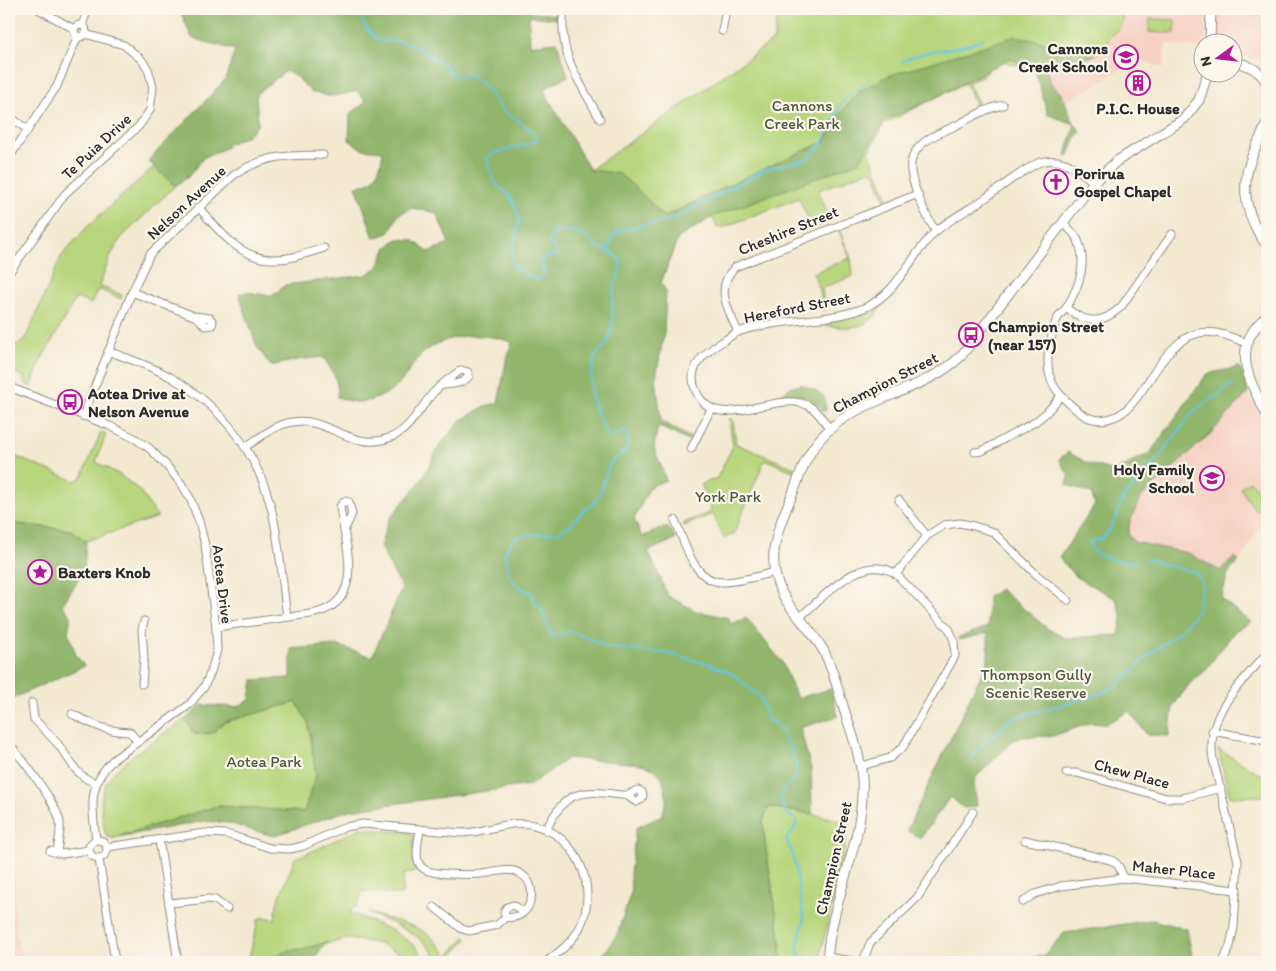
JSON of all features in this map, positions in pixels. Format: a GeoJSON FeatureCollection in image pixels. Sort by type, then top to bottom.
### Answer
{"type":"FeatureCollection","features":[{"type":"Feature","properties":{"kind":"main road"},"geometry":{"type":"LineString","coordinates":[[1210,32],[1211,9]]}},
{"type":"Feature","properties":{"kind":"main road"},"geometry":{"type":"LineString","coordinates":[[1244,65],[1266,78]]}},
{"type":"Feature","properties":{"kind":"main road","name":"Champion Street"},"geometry":{"type":"LineString","coordinates":[[827,960],[831,933],[861,808],[861,766],[827,659],[811,630],[784,598],[775,572],[774,548],[780,524],[807,458],[829,428],[850,414],[926,381],[953,364],[972,344],[1094,182],[1117,161],[1184,119],[1199,100],[1205,82]]}},
{"type":"Feature","properties":{"kind":"main road"},"geometry":{"type":"LineString","coordinates":[[1266,127],[1249,165],[1246,190],[1249,213],[1255,228],[1267,246]]}},
{"type":"Feature","properties":{"kind":"main road"},"geometry":{"type":"LineString","coordinates":[[1267,316],[1255,328],[1246,343],[1248,374],[1267,415]]}},
{"type":"Feature","properties":{"kind":"street","name":"Te Puia Drive"},"geometry":{"type":"LineString","coordinates":[[9,273],[65,194],[139,126],[150,110],[153,87],[148,69],[142,59],[124,45],[79,33],[38,9]]}},
{"type":"Feature","properties":{"kind":"street"},"geometry":{"type":"LineString","coordinates":[[9,158],[57,86],[79,33],[78,25],[82,26],[88,9]]}},
{"type":"Feature","properties":{"kind":"street"},"geometry":{"type":"LineString","coordinates":[[564,9],[563,37],[567,57],[574,74],[600,119]]}},
{"type":"Feature","properties":{"kind":"street"},"geometry":{"type":"LineString","coordinates":[[722,31],[726,9]]}},
{"type":"Feature","properties":{"kind":"street"},"geometry":{"type":"LineString","coordinates":[[936,231],[927,216],[912,176],[911,163],[919,146],[926,140],[981,112],[1003,104]]}},
{"type":"Feature","properties":{"kind":"street"},"geometry":{"type":"LineString","coordinates":[[9,116],[28,130]]}},
{"type":"Feature","properties":{"kind":"street","name":"Nelson Avenue"},"geometry":{"type":"LineString","coordinates":[[83,416],[132,292],[150,254],[234,175],[259,161],[291,155],[322,155]]}},
{"type":"Feature","properties":{"kind":"street","name":"Hereford Street"},"geometry":{"type":"LineString","coordinates":[[711,409],[704,404],[697,394],[693,378],[694,368],[704,353],[738,332],[846,313],[865,307],[889,291],[936,231],[1040,162],[1056,160],[1063,162],[1094,182]]}},
{"type":"Feature","properties":{"kind":"street","name":"Cheshire Street"},"geometry":{"type":"LineString","coordinates":[[738,332],[726,305],[724,292],[725,281],[735,267],[918,194]]}},
{"type":"Feature","properties":{"kind":"street"},"geometry":{"type":"LineString","coordinates":[[198,208],[232,243],[250,255],[271,260],[324,248]]}},
{"type":"Feature","properties":{"kind":"street"},"geometry":{"type":"LineString","coordinates":[[1063,223],[1079,242],[1082,274],[1066,308],[1057,318],[1046,363],[1050,379],[1061,396],[1081,414],[1092,419],[1106,420],[1118,416],[1128,409],[1164,359],[1187,338],[1210,332],[1246,343]]}},
{"type":"Feature","properties":{"kind":"street"},"geometry":{"type":"LineString","coordinates":[[1066,308],[1078,318],[1088,321],[1112,316],[1172,234]]}},
{"type":"Feature","properties":{"kind":"street"},"geometry":{"type":"LineString","coordinates":[[132,292],[194,316]]}},
{"type":"Feature","properties":{"kind":"street"},"geometry":{"type":"LineString","coordinates":[[108,351],[155,369],[186,386],[219,414],[245,447],[262,478],[271,507],[286,617]]}},
{"type":"Feature","properties":{"kind":"street"},"geometry":{"type":"LineString","coordinates":[[245,447],[282,424],[299,421],[318,424],[364,441],[373,442],[391,438],[404,429],[440,386]]}},
{"type":"Feature","properties":{"kind":"street","name":"Aotea Drive"},"geometry":{"type":"LineString","coordinates":[[9,387],[124,432],[149,448],[166,464],[185,490],[195,509],[202,533],[216,627],[217,650],[214,663],[204,687],[189,706],[109,763],[96,783],[92,802],[96,840]]}},
{"type":"Feature","properties":{"kind":"street"},"geometry":{"type":"LineString","coordinates":[[975,452],[982,451],[1035,422],[1061,396]]}},
{"type":"Feature","properties":{"kind":"street"},"geometry":{"type":"LineString","coordinates":[[691,449],[711,409],[730,412],[782,402],[798,402],[810,406],[820,415],[829,428]]}},
{"type":"Feature","properties":{"kind":"street"},"geometry":{"type":"LineString","coordinates":[[898,500],[926,536]]}},
{"type":"Feature","properties":{"kind":"street"},"geometry":{"type":"LineString","coordinates":[[675,520],[693,562],[700,573],[710,579],[725,582],[775,572]]}},
{"type":"Feature","properties":{"kind":"street"},"geometry":{"type":"LineString","coordinates":[[896,574],[926,536],[944,525],[960,524],[974,526],[993,532],[1038,576],[1068,600]]}},
{"type":"Feature","properties":{"kind":"street"},"geometry":{"type":"LineString","coordinates":[[216,627],[325,610],[336,603],[347,586],[349,576],[344,531]]}},
{"type":"Feature","properties":{"kind":"street"},"geometry":{"type":"LineString","coordinates":[[800,617],[846,578],[867,568],[878,567],[896,574],[950,629],[954,640],[955,656],[903,748],[890,758],[861,766]]}},
{"type":"Feature","properties":{"kind":"street"},"geometry":{"type":"LineString","coordinates":[[142,684],[144,658],[142,630],[144,621]]}},
{"type":"Feature","properties":{"kind":"street"},"geometry":{"type":"LineString","coordinates":[[1223,962],[1232,939],[1239,868],[1212,753],[1212,731],[1222,708],[1267,653]]}},
{"type":"Feature","properties":{"kind":"street"},"geometry":{"type":"LineString","coordinates":[[32,703],[34,719],[58,744],[76,770],[85,778],[96,783]]}},
{"type":"Feature","properties":{"kind":"street"},"geometry":{"type":"LineString","coordinates":[[72,714],[98,727],[111,731],[130,732],[138,742]]}},
{"type":"Feature","properties":{"kind":"street"},"geometry":{"type":"LineString","coordinates":[[1212,731],[1267,741]]}},
{"type":"Feature","properties":{"kind":"street"},"geometry":{"type":"LineString","coordinates":[[9,744],[30,769],[58,816],[60,830],[54,852],[69,854],[89,850]]}},
{"type":"Feature","properties":{"kind":"street","name":"Chew Place"},"geometry":{"type":"LineString","coordinates":[[1066,773],[1077,773],[1166,798],[1182,798],[1220,788]]}},
{"type":"Feature","properties":{"kind":"street"},"geometry":{"type":"LineString","coordinates":[[546,830],[557,808],[574,795],[589,792],[626,795]]}},
{"type":"Feature","properties":{"kind":"street"},"geometry":{"type":"LineString","coordinates":[[863,962],[870,943],[917,898],[973,812]]}},
{"type":"Feature","properties":{"kind":"street"},"geometry":{"type":"LineString","coordinates":[[107,847],[196,834],[217,834],[236,837],[270,848],[283,849],[303,846],[334,831],[355,825],[371,824],[468,833],[500,825],[517,823],[534,825],[562,839],[575,854],[585,877],[588,894],[584,917],[577,932],[568,944],[546,962]]}},
{"type":"Feature","properties":{"kind":"street"},"geometry":{"type":"LineString","coordinates":[[420,829],[417,860],[421,867],[432,872],[467,874],[507,870],[517,872],[526,878],[532,889],[531,903],[524,912],[514,917],[506,917],[497,925],[469,931],[462,929],[434,907]]}},
{"type":"Feature","properties":{"kind":"street"},"geometry":{"type":"LineString","coordinates":[[96,840],[104,842],[107,847],[106,855],[99,858],[92,856],[89,850],[91,843],[96,840]]}},
{"type":"Feature","properties":{"kind":"street"},"geometry":{"type":"LineString","coordinates":[[159,840],[178,962]]}},
{"type":"Feature","properties":{"kind":"street"},"geometry":{"type":"LineString","coordinates":[[1025,840],[1111,860],[1119,866],[1123,878]]}},
{"type":"Feature","properties":{"kind":"street"},"geometry":{"type":"LineString","coordinates":[[99,858],[116,962]]}},
{"type":"Feature","properties":{"kind":"street","name":"Maher Place"},"geometry":{"type":"LineString","coordinates":[[1023,902],[1035,894],[1061,886],[1123,878],[1237,890]]}},
{"type":"Feature","properties":{"kind":"street"},"geometry":{"type":"LineString","coordinates":[[169,903],[209,899],[215,900],[227,909]]}},
{"type":"Feature","properties":{"kind":"street"},"geometry":{"type":"LineString","coordinates":[[506,917],[505,909],[510,906],[516,906],[524,912]]}},
{"type":"Feature","properties":{"kind":"street"},"geometry":{"type":"LineString","coordinates":[[827,960],[858,962]]}},
{"type":"Feature","properties":{"kind":"shaded area","name":"Cannons Creek School"},"geometry":{"type":"Polygon","coordinates":[[[1123,9],[1206,9],[1206,32],[1194,32],[1194,47],[1177,46],[1166,42],[1164,68],[1138,59],[1065,103],[1062,95],[1050,82],[1045,65],[1094,55],[1121,26],[1123,9]]]}},
{"type":"Feature","properties":{"kind":"shaded area"},"geometry":{"type":"Polygon","coordinates":[[[1215,9],[1267,9],[1267,64],[1244,55],[1244,32],[1214,32],[1215,9]]]}},
{"type":"Feature","properties":{"kind":"shaded area","name":"Holy Family School"},"geometry":{"type":"Polygon","coordinates":[[[1248,393],[1267,430],[1267,472],[1257,485],[1263,488],[1267,494],[1267,527],[1259,528],[1241,560],[1239,561],[1235,557],[1220,571],[1188,553],[1134,542],[1128,535],[1130,521],[1142,497],[1209,435],[1248,393]]]}},
{"type":"Feature","properties":{"kind":"shaded area"},"geometry":{"type":"Polygon","coordinates":[[[9,847],[13,852],[15,929],[23,962],[9,962],[9,847]]]}},
{"type":"Feature","properties":{"kind":"green space"},"geometry":{"type":"Polygon","coordinates":[[[179,9],[530,9],[530,12],[557,15],[557,19],[529,16],[530,45],[557,42],[568,76],[543,89],[590,170],[618,173],[637,189],[664,217],[754,173],[826,141],[836,118],[860,91],[888,76],[1016,36],[1094,55],[1045,65],[1050,82],[1062,95],[1073,121],[1081,132],[1077,135],[1068,157],[1066,155],[1075,124],[1048,115],[1035,70],[1044,65],[1018,62],[1010,58],[927,102],[885,120],[859,162],[712,217],[678,238],[661,283],[666,291],[664,333],[656,377],[661,421],[691,438],[688,441],[658,426],[654,448],[666,480],[650,487],[634,519],[642,537],[666,526],[676,539],[648,551],[668,596],[696,611],[729,618],[730,624],[746,618],[782,662],[797,698],[831,689],[838,716],[800,728],[811,769],[812,814],[768,807],[763,822],[782,962],[598,962],[617,935],[631,892],[630,874],[636,828],[662,816],[667,799],[662,777],[654,769],[641,764],[568,758],[530,785],[349,810],[273,836],[228,823],[205,821],[113,838],[218,806],[304,812],[316,774],[308,722],[296,702],[225,722],[212,733],[194,734],[186,719],[202,705],[237,707],[250,700],[253,680],[291,678],[291,649],[336,645],[372,657],[402,588],[380,547],[388,521],[422,479],[440,445],[461,420],[485,406],[498,403],[512,342],[488,337],[465,336],[442,342],[431,347],[421,355],[406,376],[391,391],[380,397],[361,402],[337,397],[336,381],[323,357],[271,366],[257,347],[239,294],[247,292],[272,296],[285,285],[366,275],[378,267],[387,247],[397,239],[413,240],[428,252],[449,243],[436,213],[412,208],[398,215],[389,233],[374,238],[356,186],[367,184],[371,181],[377,173],[383,151],[362,149],[349,140],[350,114],[366,102],[357,91],[329,96],[312,93],[298,78],[286,71],[256,94],[258,125],[248,135],[203,158],[188,177],[175,186],[148,161],[225,80],[235,50],[192,38],[179,9]]]}},
{"type":"Feature","properties":{"kind":"green space","name":"Cannons Creek Park"},"geometry":{"type":"Polygon","coordinates":[[[778,9],[1123,9],[1121,26],[1095,55],[1081,60],[1050,64],[1035,70],[990,58],[987,73],[968,83],[980,106],[977,108],[965,83],[884,124],[869,152],[888,199],[885,200],[874,172],[870,170],[819,190],[830,221],[812,229],[799,198],[719,229],[712,217],[678,238],[664,217],[637,189],[590,170],[774,40],[778,9]]]}},
{"type":"Feature","properties":{"kind":"green space"},"geometry":{"type":"Polygon","coordinates":[[[1150,19],[1175,20],[1175,33],[1149,32],[1150,19]]]}},
{"type":"Feature","properties":{"kind":"green space"},"geometry":{"type":"Polygon","coordinates":[[[154,167],[175,186],[121,238],[111,255],[99,286],[122,295],[121,299],[98,289],[91,304],[76,298],[40,362],[31,387],[27,385],[22,380],[25,377],[9,370],[9,348],[25,340],[61,257],[90,224],[154,167]]]}},
{"type":"Feature","properties":{"kind":"green space"},"geometry":{"type":"Polygon","coordinates":[[[839,231],[851,259],[853,276],[822,288],[825,310],[823,311],[820,290],[813,273],[850,258],[839,231]]]}},
{"type":"Feature","properties":{"kind":"green space"},"geometry":{"type":"Polygon","coordinates":[[[882,303],[874,317],[861,325],[838,327],[816,324],[853,317],[882,303]]]}},
{"type":"Feature","properties":{"kind":"green space","name":"Thompson Gully Scenic Reserve"},"geometry":{"type":"Polygon","coordinates":[[[1239,367],[1246,382],[1248,393],[1209,435],[1142,496],[1130,521],[1128,535],[1134,542],[1188,553],[1220,571],[1235,557],[1239,561],[1228,573],[1221,599],[1251,622],[1235,631],[1204,672],[1192,681],[1173,706],[1169,736],[1147,735],[1129,711],[1106,724],[1090,723],[1053,736],[1021,737],[1014,740],[976,777],[974,783],[977,806],[964,808],[950,797],[920,839],[907,830],[988,660],[988,633],[959,640],[959,637],[988,627],[988,597],[1000,589],[1048,629],[1065,638],[1119,635],[1122,618],[1116,599],[1076,577],[1059,558],[1095,505],[1091,493],[1067,485],[1069,476],[1059,459],[1068,452],[1089,464],[1115,471],[1150,453],[1207,374],[1239,367]]]}},
{"type":"Feature","properties":{"kind":"green space"},"geometry":{"type":"Polygon","coordinates":[[[800,384],[815,390],[824,397],[826,410],[824,412],[810,399],[804,397],[779,397],[792,386],[800,386],[800,384]]]}},
{"type":"Feature","properties":{"kind":"green space","name":"York Park"},"geometry":{"type":"Polygon","coordinates":[[[729,419],[733,419],[736,444],[795,468],[793,471],[766,460],[764,461],[734,534],[724,538],[713,514],[684,526],[684,523],[710,512],[711,508],[701,484],[717,478],[733,446],[729,419]]]}},
{"type":"Feature","properties":{"kind":"green space"},"geometry":{"type":"Polygon","coordinates":[[[101,432],[106,434],[96,462],[120,475],[139,490],[158,517],[86,541],[71,530],[9,523],[9,458],[12,455],[75,481],[82,477],[101,432]]]}},
{"type":"Feature","properties":{"kind":"green space"},"geometry":{"type":"Polygon","coordinates":[[[1250,481],[1267,503],[1256,511],[1240,488],[1250,481]]]}},
{"type":"Feature","properties":{"kind":"green space"},"geometry":{"type":"Polygon","coordinates":[[[9,523],[71,530],[86,541],[84,571],[62,605],[71,616],[68,632],[76,655],[84,666],[9,700],[9,523]]]}},
{"type":"Feature","properties":{"kind":"green space","name":"Aotea Park"},"geometry":{"type":"Polygon","coordinates":[[[296,702],[308,722],[316,774],[304,812],[218,806],[113,838],[106,836],[101,802],[106,783],[111,775],[130,758],[155,740],[186,719],[194,734],[212,733],[225,722],[296,702]]]}},
{"type":"Feature","properties":{"kind":"green space"},"geometry":{"type":"Polygon","coordinates":[[[1218,749],[1267,778],[1267,796],[1230,797],[1218,749]]]}},
{"type":"Feature","properties":{"kind":"green space"},"geometry":{"type":"Polygon","coordinates":[[[768,807],[812,814],[850,823],[821,952],[821,962],[782,962],[763,822],[768,807]]]}},
{"type":"Feature","properties":{"kind":"green space"},"geometry":{"type":"Polygon","coordinates":[[[360,828],[410,833],[414,837],[412,861],[417,870],[404,874],[402,895],[362,891],[358,905],[349,912],[393,931],[415,946],[426,962],[418,962],[377,943],[347,939],[305,949],[289,950],[265,962],[248,962],[258,920],[263,917],[275,919],[277,903],[295,858],[360,828]]]}},
{"type":"Feature","properties":{"kind":"green space"},"geometry":{"type":"Polygon","coordinates":[[[367,912],[420,930],[438,943],[448,956],[465,937],[467,939],[450,958],[451,962],[438,962],[433,952],[417,937],[367,912]]]}},
{"type":"Feature","properties":{"kind":"green space"},"geometry":{"type":"Polygon","coordinates":[[[1152,920],[1187,929],[1192,956],[1178,962],[977,962],[1043,956],[1064,933],[1152,920]]]}},
{"type":"Feature","properties":{"kind":"green space"},"geometry":{"type":"Polygon","coordinates":[[[327,942],[312,962],[265,962],[289,950],[305,949],[327,942]]]}},
{"type":"Feature","properties":{"kind":"waterway"},"geometry":{"type":"LineString","coordinates":[[359,9],[365,26],[374,37],[381,41],[401,41],[413,45],[435,60],[445,64],[450,74],[458,78],[467,73],[487,88],[503,111],[526,126],[537,138],[533,142],[489,155],[486,158],[495,183],[510,196],[519,215],[513,250],[513,267],[535,279],[541,279],[544,272],[541,260],[554,255],[556,249],[549,243],[552,237],[555,233],[566,230],[577,232],[596,246],[613,253],[621,264],[613,296],[610,337],[595,358],[590,388],[607,436],[612,437],[626,430],[628,444],[626,450],[610,463],[599,495],[593,504],[585,509],[569,526],[559,532],[518,536],[511,542],[504,554],[509,566],[507,571],[514,582],[531,593],[535,604],[540,606],[551,635],[558,636],[570,631],[608,648],[665,653],[709,664],[731,673],[760,696],[767,720],[775,723],[782,731],[796,763],[796,779],[786,786],[780,797],[785,812],[797,821],[786,840],[793,854],[804,919],[797,948],[803,962]]}},
{"type":"Feature","properties":{"kind":"waterway"},"geometry":{"type":"LineString","coordinates":[[903,61],[923,53],[964,46],[984,38]]}},
{"type":"Feature","properties":{"kind":"waterway"},"geometry":{"type":"LineString","coordinates":[[609,250],[612,238],[621,230],[671,220],[765,169],[804,160],[825,139],[839,108],[847,97],[870,81]]}},
{"type":"Feature","properties":{"kind":"waterway"},"geometry":{"type":"LineString","coordinates":[[1137,561],[1120,561],[1093,552],[1090,542],[1100,540],[1108,532],[1117,516],[1123,498],[1156,461],[1194,411],[1234,383]]}},
{"type":"Feature","properties":{"kind":"waterway"},"geometry":{"type":"LineString","coordinates":[[970,760],[983,744],[1013,718],[1098,695],[1119,684],[1149,655],[1179,632],[1194,615],[1198,610],[1202,583],[1197,574],[1149,559],[1145,560]]}},
{"type":"Feature","properties":{"kind":"place","name":"Cannons Creek School"},"geometry":{"type":"Point","coordinates":[1126,57]}},
{"type":"Feature","properties":{"kind":"place","name":"P.I.C. House"},"geometry":{"type":"Point","coordinates":[1138,83]}},
{"type":"Feature","properties":{"kind":"place","name":"Porirua Gospel Chapel"},"geometry":{"type":"Point","coordinates":[1056,182]}},
{"type":"Feature","properties":{"kind":"place","name":"Champion Street (near 157)"},"geometry":{"type":"Point","coordinates":[971,335]}},
{"type":"Feature","properties":{"kind":"place","name":"Aotea Drive at Nelson Avenue"},"geometry":{"type":"Point","coordinates":[70,402]}},
{"type":"Feature","properties":{"kind":"place","name":"Holy Family School"},"geometry":{"type":"Point","coordinates":[1212,478]}},
{"type":"Feature","properties":{"kind":"place","name":"Baxters Knob"},"geometry":{"type":"Point","coordinates":[40,572]}}]}
